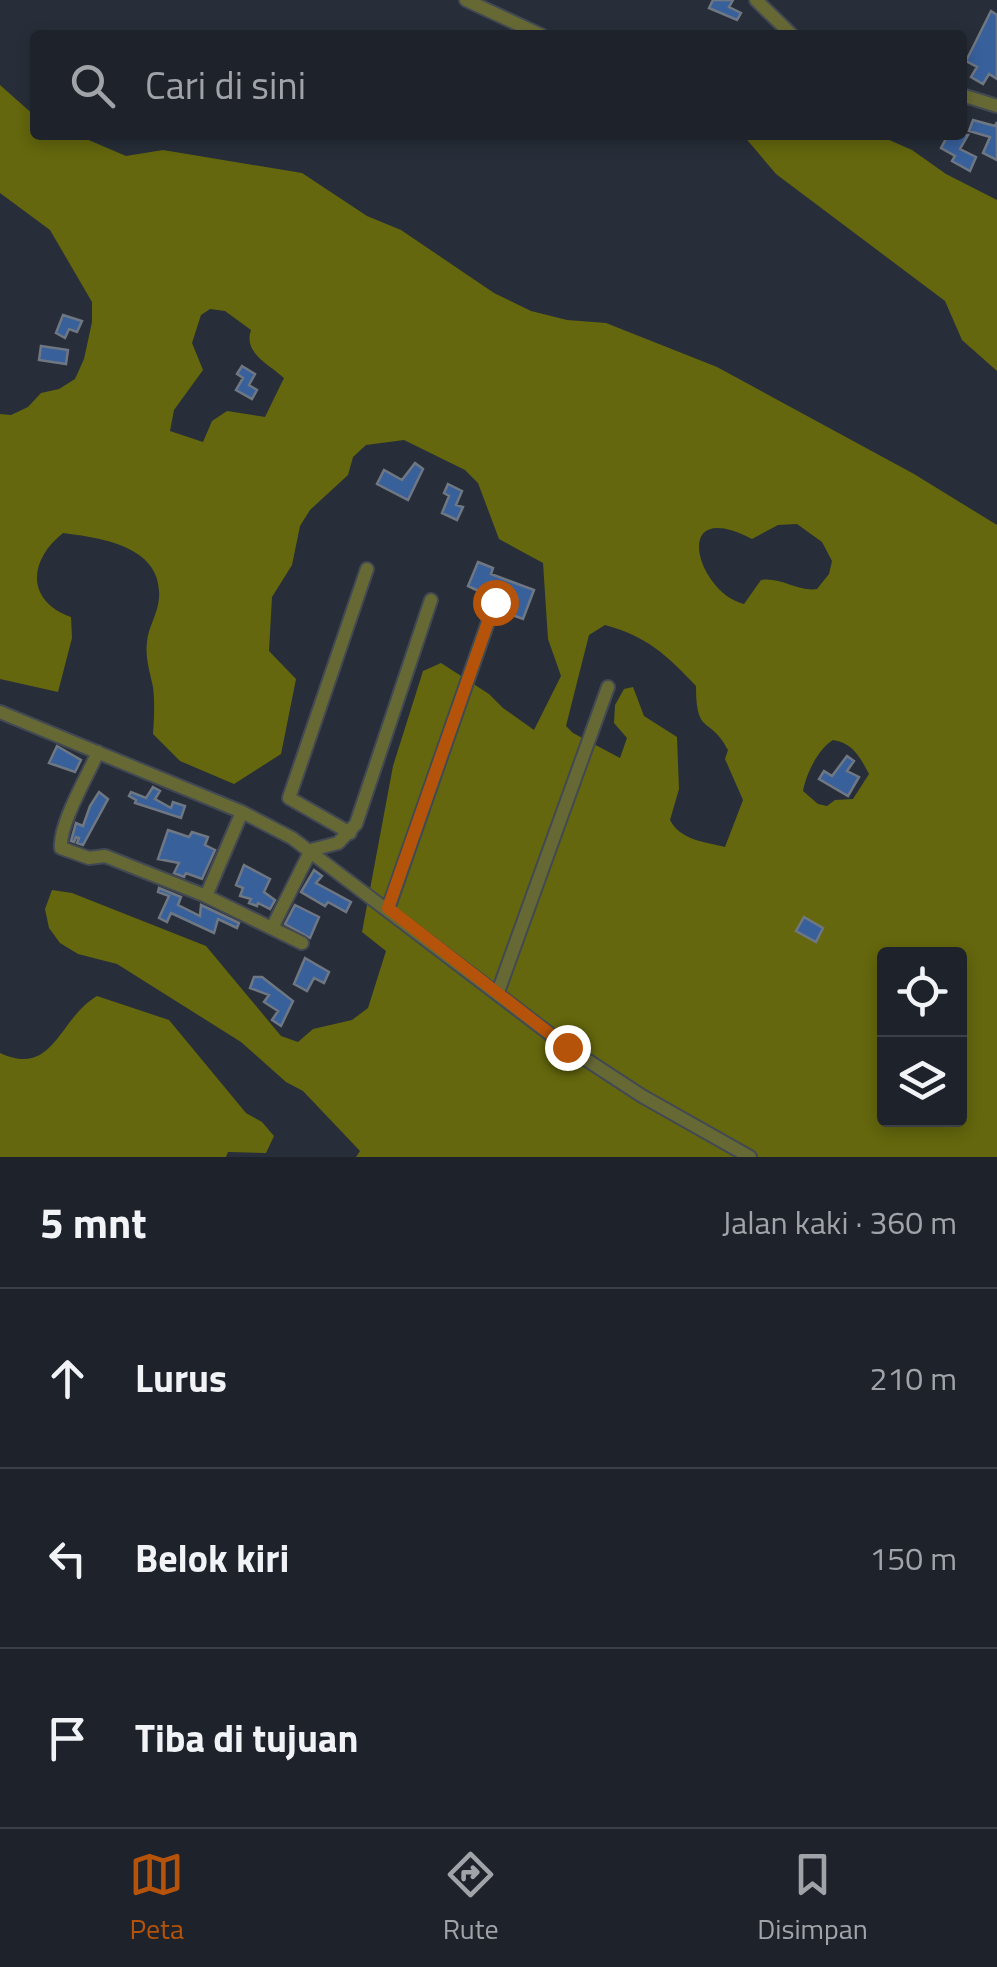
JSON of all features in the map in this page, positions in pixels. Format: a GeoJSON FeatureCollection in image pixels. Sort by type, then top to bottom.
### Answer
{"type":"FeatureCollection","features":[{"type":"Feature","properties":{"kind":"street"},"geometry":{"type":"LineString","coordinates":[[466,0],[530,30]]}},
{"type":"Feature","properties":{"kind":"street"},"geometry":{"type":"LineString","coordinates":[[756,0],[787,30]]}},
{"type":"Feature","properties":{"kind":"street"},"geometry":{"type":"LineString","coordinates":[[967,97],[997,106]]}},
{"type":"Feature","properties":{"kind":"street"},"geometry":{"type":"LineString","coordinates":[[350,833],[288,798],[367,569]]}},
{"type":"Feature","properties":{"kind":"street"},"geometry":{"type":"LineString","coordinates":[[272,928],[311,850],[338,843],[356,824],[430,600]]}},
{"type":"Feature","properties":{"kind":"street"},"geometry":{"type":"LineString","coordinates":[[388,908],[495,602]]}},
{"type":"Feature","properties":{"kind":"street"},"geometry":{"type":"LineString","coordinates":[[498,992],[608,687]]}},
{"type":"Feature","properties":{"kind":"street"},"geometry":{"type":"LineString","coordinates":[[0,712],[242,812],[311,850],[567,1047],[642,1096],[750,1157]]}},
{"type":"Feature","properties":{"kind":"street"},"geometry":{"type":"LineString","coordinates":[[98,752],[60,846],[89,858],[104,856],[206,896],[302,943]]}},
{"type":"Feature","properties":{"kind":"street"},"geometry":{"type":"LineString","coordinates":[[206,896],[242,812]]}},
{"type":"Feature","properties":{"kind":"shaded area"},"geometry":{"type":"Polygon","coordinates":[[[0,85],[30,112],[30,140],[89,140],[126,156],[163,150],[302,173],[367,216],[401,230],[494,293],[531,311],[567,320],[606,323],[717,367],[914,474],[997,525],[997,1157],[356,1157],[360,1151],[303,1091],[286,1082],[241,1042],[117,964],[78,954],[60,943],[49,928],[45,909],[52,890],[72,893],[206,946],[281,1036],[298,1042],[313,1029],[352,1020],[368,1008],[386,951],[362,932],[393,766],[423,671],[441,663],[534,730],[561,676],[548,639],[543,563],[499,539],[478,483],[465,470],[404,440],[366,445],[353,457],[348,475],[310,510],[300,526],[292,565],[272,597],[269,651],[296,679],[281,754],[234,784],[180,761],[153,734],[154,693],[147,648],[159,598],[158,580],[151,567],[127,548],[63,533],[51,544],[38,568],[39,591],[56,610],[71,617],[72,638],[58,692],[0,679],[0,414],[11,415],[28,407],[41,393],[59,389],[75,379],[84,359],[92,302],[50,230],[0,193],[0,85]],[[210,309],[201,315],[192,343],[203,370],[174,410],[170,431],[203,442],[212,421],[227,411],[265,417],[284,378],[254,352],[251,330],[225,311],[210,309]],[[797,524],[778,525],[752,539],[726,529],[709,529],[701,538],[699,551],[714,583],[727,596],[744,604],[761,580],[817,589],[829,574],[832,561],[822,542],[797,524]],[[605,625],[589,635],[566,726],[620,758],[627,738],[614,723],[615,705],[624,689],[633,687],[644,716],[677,737],[679,789],[670,820],[674,827],[701,842],[725,847],[743,800],[725,759],[728,750],[698,713],[696,686],[665,656],[632,635],[605,625]],[[833,740],[822,749],[810,770],[803,791],[818,804],[827,806],[835,800],[853,799],[869,774],[851,748],[833,740]]]}},
{"type":"Feature","properties":{"kind":"shaded area"},"geometry":{"type":"Polygon","coordinates":[[[747,140],[889,140],[997,200],[997,371],[962,340],[945,301],[776,174],[747,140]]]}},
{"type":"Feature","properties":{"kind":"shaded area"},"geometry":{"type":"Polygon","coordinates":[[[97,996],[169,1020],[246,1113],[262,1122],[274,1136],[266,1153],[228,1152],[226,1157],[0,1157],[0,1053],[18,1059],[44,1052],[97,996]]]}},
{"type":"Feature","properties":{"kind":"building"},"geometry":{"type":"Polygon","coordinates":[[[713,0],[733,0],[729,7],[741,13],[737,20],[709,8],[713,0]]]}},
{"type":"Feature","properties":{"kind":"building"},"geometry":{"type":"Polygon","coordinates":[[[991,11],[997,15],[997,79],[989,74],[983,84],[971,77],[977,67],[967,59],[991,11]]]}},
{"type":"Feature","properties":{"kind":"building"},"geometry":{"type":"Polygon","coordinates":[[[973,120],[995,126],[997,122],[997,160],[983,153],[990,137],[969,131],[973,120]]]}},
{"type":"Feature","properties":{"kind":"building"},"geometry":{"type":"Polygon","coordinates":[[[945,140],[965,140],[960,149],[976,157],[970,171],[952,161],[955,156],[941,148],[945,140]]]}},
{"type":"Feature","properties":{"kind":"building"},"geometry":{"type":"Polygon","coordinates":[[[63,315],[82,321],[77,332],[69,329],[65,338],[56,333],[63,315]]]}},
{"type":"Feature","properties":{"kind":"building"},"geometry":{"type":"Polygon","coordinates":[[[41,346],[68,350],[66,364],[39,360],[41,346]]]}},
{"type":"Feature","properties":{"kind":"building"},"geometry":{"type":"Polygon","coordinates":[[[242,366],[255,374],[249,385],[257,390],[252,399],[236,390],[243,378],[237,374],[242,366]]]}},
{"type":"Feature","properties":{"kind":"building"},"geometry":{"type":"Polygon","coordinates":[[[415,463],[423,469],[408,500],[377,484],[384,470],[402,480],[415,463]]]}},
{"type":"Feature","properties":{"kind":"building"},"geometry":{"type":"Polygon","coordinates":[[[448,484],[462,491],[456,505],[463,507],[457,520],[442,513],[449,496],[444,493],[448,484]]]}},
{"type":"Feature","properties":{"kind":"building"},"geometry":{"type":"Polygon","coordinates":[[[478,562],[493,568],[491,574],[534,590],[523,619],[512,615],[517,597],[486,587],[483,593],[468,586],[478,562]]]}},
{"type":"Feature","properties":{"kind":"building"},"geometry":{"type":"Polygon","coordinates":[[[57,746],[81,760],[75,772],[49,763],[57,746]]]}},
{"type":"Feature","properties":{"kind":"building"},"geometry":{"type":"Polygon","coordinates":[[[847,756],[854,761],[847,771],[859,777],[848,796],[819,779],[824,771],[832,776],[847,756]]]}},
{"type":"Feature","properties":{"kind":"building"},"geometry":{"type":"Polygon","coordinates":[[[153,787],[160,791],[155,799],[171,808],[173,802],[185,806],[181,818],[135,803],[129,796],[131,792],[146,798],[153,787]]]}},
{"type":"Feature","properties":{"kind":"building"},"geometry":{"type":"Polygon","coordinates":[[[99,792],[108,799],[83,845],[77,843],[76,837],[71,841],[76,823],[83,826],[99,792]]]}},
{"type":"Feature","properties":{"kind":"building"},"geometry":{"type":"Polygon","coordinates":[[[168,830],[189,837],[192,832],[208,837],[205,845],[215,850],[202,879],[174,873],[179,863],[158,859],[168,830]]]}},
{"type":"Feature","properties":{"kind":"building"},"geometry":{"type":"Polygon","coordinates":[[[244,865],[270,879],[264,892],[275,900],[270,909],[240,896],[243,888],[236,885],[244,865]]]}},
{"type":"Feature","properties":{"kind":"building"},"geometry":{"type":"Polygon","coordinates":[[[314,870],[322,876],[316,883],[351,902],[346,912],[328,902],[325,906],[301,892],[314,870]]]}},
{"type":"Feature","properties":{"kind":"building"},"geometry":{"type":"Polygon","coordinates":[[[159,888],[181,897],[178,905],[200,916],[201,905],[239,923],[237,928],[218,919],[214,933],[171,913],[167,922],[159,918],[169,896],[158,892],[159,888]]]}},
{"type":"Feature","properties":{"kind":"building"},"geometry":{"type":"Polygon","coordinates":[[[295,905],[319,917],[310,938],[285,924],[295,905]]]}},
{"type":"Feature","properties":{"kind":"building"},"geometry":{"type":"Polygon","coordinates":[[[804,917],[823,928],[816,942],[796,931],[804,917]]]}},
{"type":"Feature","properties":{"kind":"building"},"geometry":{"type":"Polygon","coordinates":[[[305,958],[329,972],[324,983],[314,978],[307,991],[294,984],[305,958]]]}},
{"type":"Feature","properties":{"kind":"building"},"geometry":{"type":"Polygon","coordinates":[[[254,977],[262,977],[293,1001],[281,1026],[272,1020],[278,1011],[264,1002],[269,995],[250,988],[254,977]]]}},
{"type":"Feature","properties":{"kind":"route"},"geometry":{"type":"LineString","coordinates":[[495,602],[388,908],[567,1047]]}}]}
